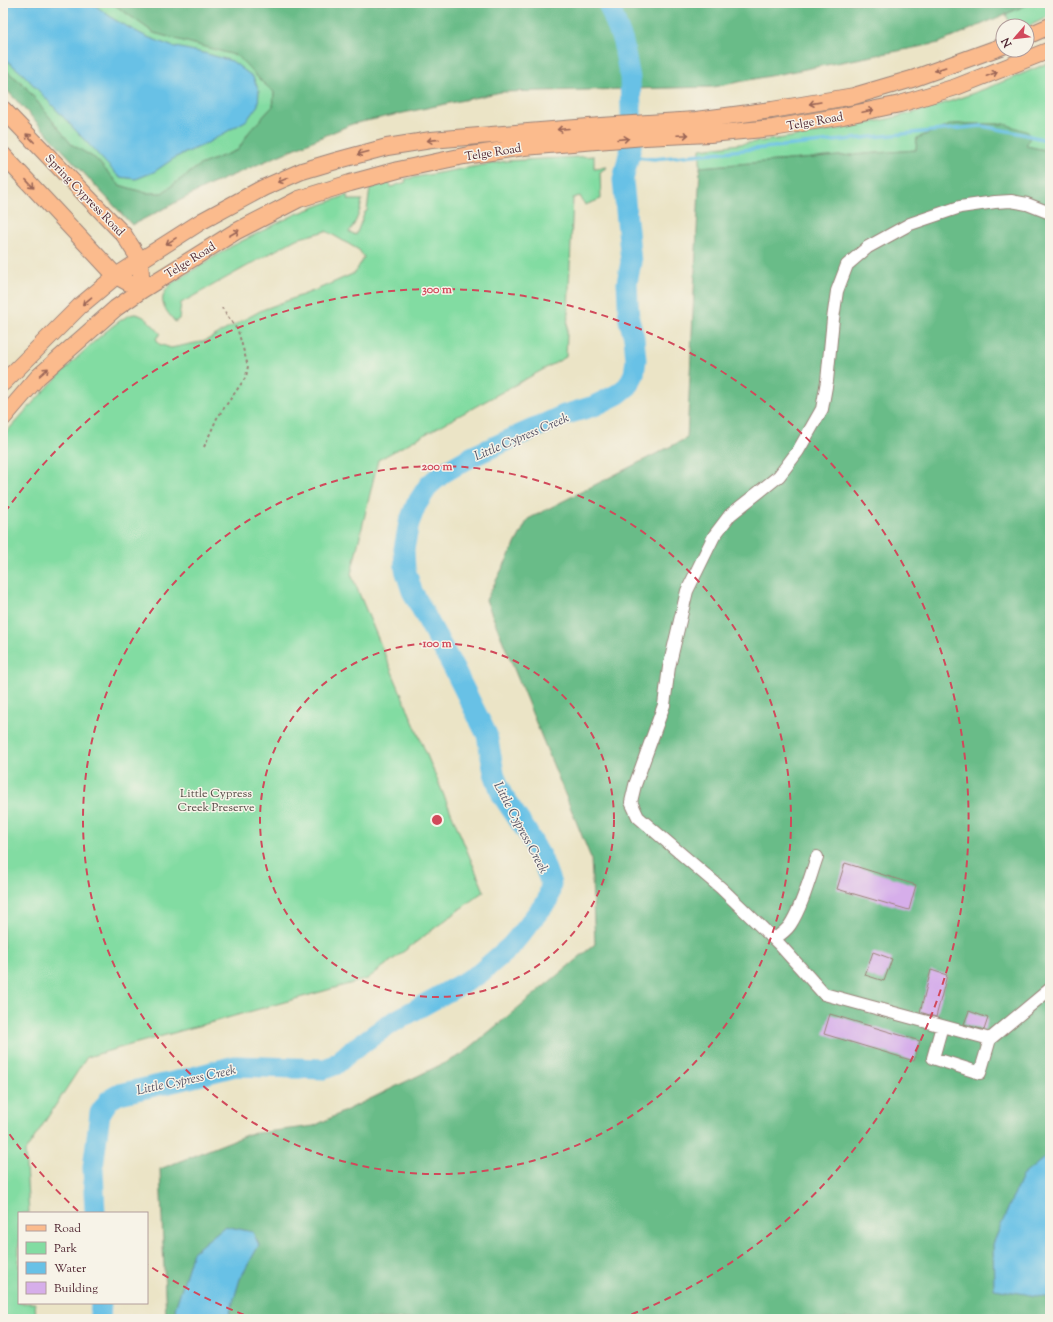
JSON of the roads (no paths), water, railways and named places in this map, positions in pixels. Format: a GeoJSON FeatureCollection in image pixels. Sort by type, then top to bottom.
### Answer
{"type":"FeatureCollection","features":[{"type":"Feature","properties":{"kind":"main road"},"geometry":{"type":"LineString","coordinates":[[1035,33],[1050,26]]}},
{"type":"Feature","properties":{"kind":"main road","name":"Telge Road"},"geometry":{"type":"LineString","coordinates":[[3,383],[75,311],[116,276],[202,221],[264,188],[302,172],[338,160],[387,147],[431,140],[644,130],[696,120],[854,96],[912,79],[995,49]]}},
{"type":"Feature","properties":{"kind":"main road","name":"Telge Road"},"geometry":{"type":"LineString","coordinates":[[644,130],[710,134],[773,128],[843,116],[900,104],[956,87],[1050,50]]}},
{"type":"Feature","properties":{"kind":"main road","name":"Spring Cypress Road"},"geometry":{"type":"LineString","coordinates":[[3,109],[124,235],[140,260],[142,290]]}},
{"type":"Feature","properties":{"kind":"main road","name":"Telge Road"},"geometry":{"type":"LineString","coordinates":[[3,418],[38,377],[116,308],[235,232],[300,199],[398,170],[464,156],[602,133]]}},
{"type":"Feature","properties":{"kind":"main road"},"geometry":{"type":"LineString","coordinates":[[3,155],[116,276],[142,290]]}},
{"type":"Feature","properties":{"kind":"lane"},"geometry":{"type":"LineString","coordinates":[[990,1039],[824,994],[774,939],[721,888],[638,817],[631,802],[638,774],[664,705],[669,667],[687,591],[714,536],[730,514],[779,476],[798,451],[822,409],[827,380],[837,291],[847,265],[868,247],[910,224],[960,207],[1011,201],[1027,204],[1050,213]]}},
{"type":"Feature","properties":{"kind":"lane"},"geometry":{"type":"LineString","coordinates":[[774,939],[783,933],[797,912],[817,857]]}},
{"type":"Feature","properties":{"kind":"lane"},"geometry":{"type":"LineString","coordinates":[[942,1026],[933,1058],[980,1073],[990,1039],[1050,990]]}},
{"type":"Feature","properties":{"kind":"water"},"geometry":{"type":"Polygon","coordinates":[[[3,3],[92,3],[115,20],[145,36],[171,46],[232,61],[253,77],[259,91],[258,105],[247,120],[204,145],[176,157],[154,172],[136,179],[119,177],[25,76],[3,57],[3,3]]]}},
{"type":"Feature","properties":{"kind":"water"},"geometry":{"type":"Polygon","coordinates":[[[1050,1153],[1050,1298],[994,1289],[993,1244],[1022,1176],[1050,1153]]]}},
{"type":"Feature","properties":{"kind":"water"},"geometry":{"type":"Polygon","coordinates":[[[225,1226],[253,1232],[259,1245],[240,1279],[228,1319],[179,1319],[175,1309],[193,1252],[225,1226]]]}},
{"type":"Feature","properties":{"kind":"waterway","name":"Little Cypress Creek"},"geometry":{"type":"LineString","coordinates":[[95,1212],[93,1168],[100,1113],[109,1100],[119,1094],[235,1066],[324,1069],[335,1065],[351,1051],[388,1025],[479,974],[511,946],[548,900],[551,884],[542,859],[527,832],[502,795],[494,773],[487,735],[454,669],[412,591],[405,569],[404,549],[409,523],[416,505],[429,485],[443,473],[471,457],[564,415],[594,406],[618,394],[628,386],[634,374],[636,360],[634,337],[629,320],[627,283],[631,262],[623,180],[632,142],[630,78],[623,42],[608,3]]}},
{"type":"Feature","properties":{"kind":"waterway"},"geometry":{"type":"LineString","coordinates":[[629,156],[654,159],[982,126],[1050,141]]}},
{"type":"Feature","properties":{"kind":"waterway","name":"Little Cypress Creek"},"geometry":{"type":"LineString","coordinates":[[100,1319],[101,1304]]}},
{"type":"Feature","properties":{"kind":"park label","name":"Little Cypress Creek Preserve"},"geometry":{"type":"Point","coordinates":[216,800]}}]}
